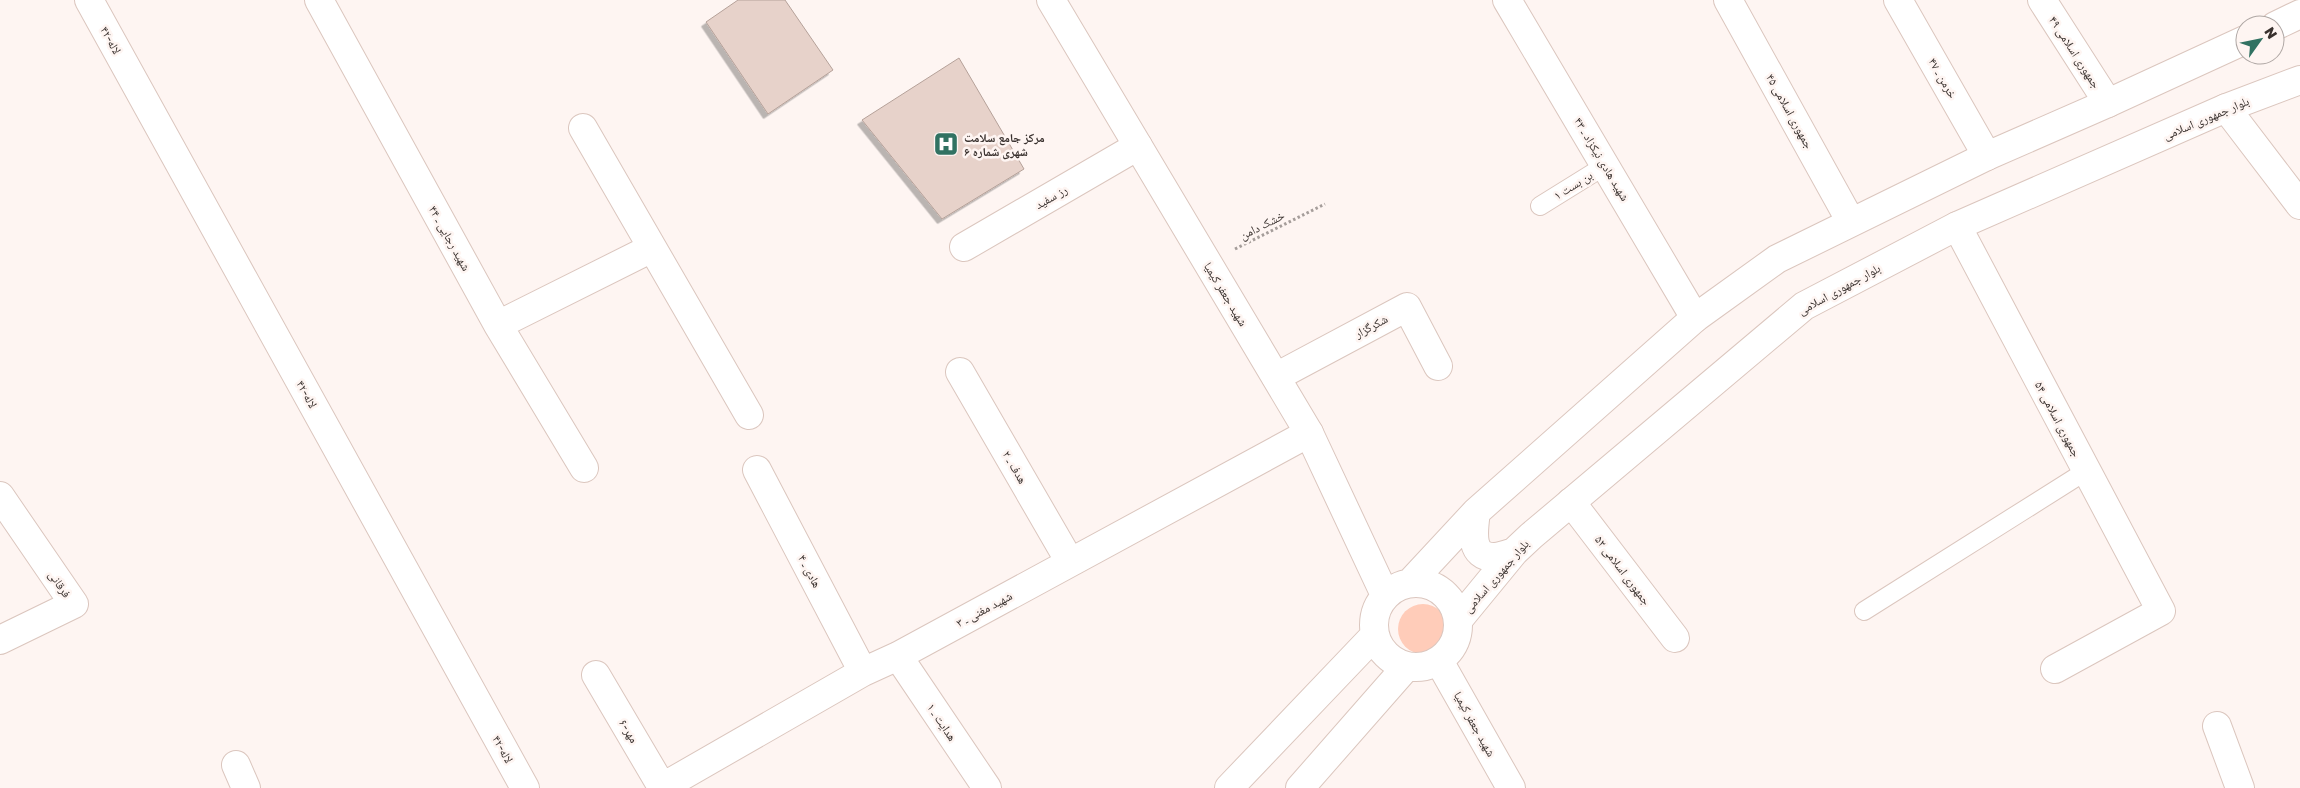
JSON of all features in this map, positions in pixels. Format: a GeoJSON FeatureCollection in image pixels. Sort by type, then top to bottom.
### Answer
{"type":"FeatureCollection","features":[{"type":"Feature","properties":{"kind":"street","name":"لاله-۴۲"},"geometry":{"type":"LineString","coordinates":[[90,0],[525,788]]}},
{"type":"Feature","properties":{"kind":"street","name":"شهید رجایی ـ ۴۴"},"geometry":{"type":"LineString","coordinates":[[319,0],[498,325],[584,468]]}},
{"type":"Feature","properties":{"kind":"street","name":"شهید جعفر کیمیا"},"geometry":{"type":"LineString","coordinates":[[1051,0],[1309,432],[1385,596]]}},
{"type":"Feature","properties":{"kind":"street","name":"شهید هادی نیکزاد ـ ۴۳"},"geometry":{"type":"LineString","coordinates":[[1507,0],[1606,164],[1695,318]]}},
{"type":"Feature","properties":{"kind":"street","name":"جمهوری اسلامی ۴۵"},"geometry":{"type":"LineString","coordinates":[[1728,0],[1851,222]]}},
{"type":"Feature","properties":{"kind":"street","name":"خرمن ـ ۴۷"},"geometry":{"type":"LineString","coordinates":[[1898,0],[1987,156]]}},
{"type":"Feature","properties":{"kind":"street","name":"جمهوری اسلامی ۴۹"},"geometry":{"type":"LineString","coordinates":[[2042,0],[2108,104]]}},
{"type":"Feature","properties":{"kind":"street"},"geometry":{"type":"LineString","coordinates":[[2285,21],[2300,14]]}},
{"type":"Feature","properties":{"kind":"street"},"geometry":{"type":"LineString","coordinates":[[1410,582],[1476,512],[1695,318],[1776,258],[1987,156],[2108,104],[2235,45]]}},
{"type":"Feature","properties":{"kind":"street","name":"بلوار جمهوری اسلامی"},"geometry":{"type":"LineString","coordinates":[[1458,619],[1514,552],[1804,306],[1957,226],[2226,108],[2300,80]]}},
{"type":"Feature","properties":{"kind":"street"},"geometry":{"type":"LineString","coordinates":[[2226,108],[2300,205]]}},
{"type":"Feature","properties":{"kind":"street"},"geometry":{"type":"LineString","coordinates":[[583,128],[749,414]]}},
{"type":"Feature","properties":{"kind":"street","name":"رز سفید"},"geometry":{"type":"LineString","coordinates":[[964,248],[1138,146]]}},
{"type":"Feature","properties":{"kind":"street","name":"جمهوری اسلامی ۵۴"},"geometry":{"type":"LineString","coordinates":[[1957,226],[2161,611],[2055,669]]}},
{"type":"Feature","properties":{"kind":"street"},"geometry":{"type":"LineString","coordinates":[[498,325],[652,248]]}},
{"type":"Feature","properties":{"kind":"street","name":"شکرگزار"},"geometry":{"type":"LineString","coordinates":[[1276,377],[1406,306],[1438,366]]}},
{"type":"Feature","properties":{"kind":"street","name":"هدف ـ ۲"},"geometry":{"type":"LineString","coordinates":[[960,372],[1070,562]]}},
{"type":"Feature","properties":{"kind":"street","name":"شهید مغنی ـ ۳"},"geometry":{"type":"LineString","coordinates":[[662,788],[863,672],[898,656],[1309,432]]}},
{"type":"Feature","properties":{"kind":"street","name":"هادی ـ ۴"},"geometry":{"type":"LineString","coordinates":[[757,470],[863,672]]}},
{"type":"Feature","properties":{"kind":"street","name":"فرقانی"},"geometry":{"type":"LineString","coordinates":[[0,496],[74,604],[0,640]]}},
{"type":"Feature","properties":{"kind":"street","name":"جمهوری اسلامی ۵۲"},"geometry":{"type":"LineString","coordinates":[[1571,502],[1675,638]]}},
{"type":"Feature","properties":{"kind":"street"},"geometry":{"type":"LineString","coordinates":[[1476,512],[1473,536],[1475,546],[1483,554],[1494,557],[1514,552]]}},
{"type":"Feature","properties":{"kind":"street"},"geometry":{"type":"LineString","coordinates":[[1410,582],[1427,583],[1442,590],[1453,603],[1458,619],[1459,631],[1456,643],[1440,661],[1428,666],[1408,666],[1396,663],[1379,646],[1375,635],[1374,621],[1377,607],[1385,596],[1397,586],[1410,582]]}},
{"type":"Feature","properties":{"kind":"street"},"geometry":{"type":"LineString","coordinates":[[1229,788],[1375,635]]}},
{"type":"Feature","properties":{"kind":"street","name":"هدایت ـ ۱"},"geometry":{"type":"LineString","coordinates":[[898,656],[987,788]]}},
{"type":"Feature","properties":{"kind":"street","name":"شهید جعفر کیمیا"},"geometry":{"type":"LineString","coordinates":[[1440,661],[1511,788]]}},
{"type":"Feature","properties":{"kind":"street"},"geometry":{"type":"LineString","coordinates":[[1300,788],[1408,666]]}},
{"type":"Feature","properties":{"kind":"street","name":"مهر-۶"},"geometry":{"type":"LineString","coordinates":[[596,675],[662,788]]}},
{"type":"Feature","properties":{"kind":"street"},"geometry":{"type":"LineString","coordinates":[[2217,726],[2240,788]]}},
{"type":"Feature","properties":{"kind":"lane","name":"بن بست ۱"},"geometry":{"type":"LineString","coordinates":[[1540,206],[1606,164]]}},
{"type":"Feature","properties":{"kind":"lane"},"geometry":{"type":"LineString","coordinates":[[1864,610],[2086,471]]}},
{"type":"Feature","properties":{"kind":"path","name":"خشک دامن"},"geometry":{"type":"LineString","coordinates":[[1208,263],[1325,204]]}},
{"type":"Feature","properties":{"kind":"shaded area"},"geometry":{"type":"Polygon","coordinates":[[[1423,604],[1432,606],[1443,615],[1448,629],[1446,638],[1437,649],[1423,654],[1414,652],[1403,643],[1398,629],[1400,620],[1409,609],[1423,604]]]}},
{"type":"Feature","properties":{"kind":"building"},"geometry":{"type":"Polygon","coordinates":[[[738,0],[785,0],[833,70],[768,114],[706,22],[738,0]]]}},
{"type":"Feature","properties":{"kind":"building","name":"مرکز جامع سلامت شهری شماره ۶"},"geometry":{"type":"Polygon","coordinates":[[[959,58],[1024,169],[942,219],[862,120],[959,58]]]}},
{"type":"Feature","properties":{"kind":"place","name":"مرکز جامع سلامت شهری شماره ۶"},"geometry":{"type":"Point","coordinates":[946,144]}}]}
